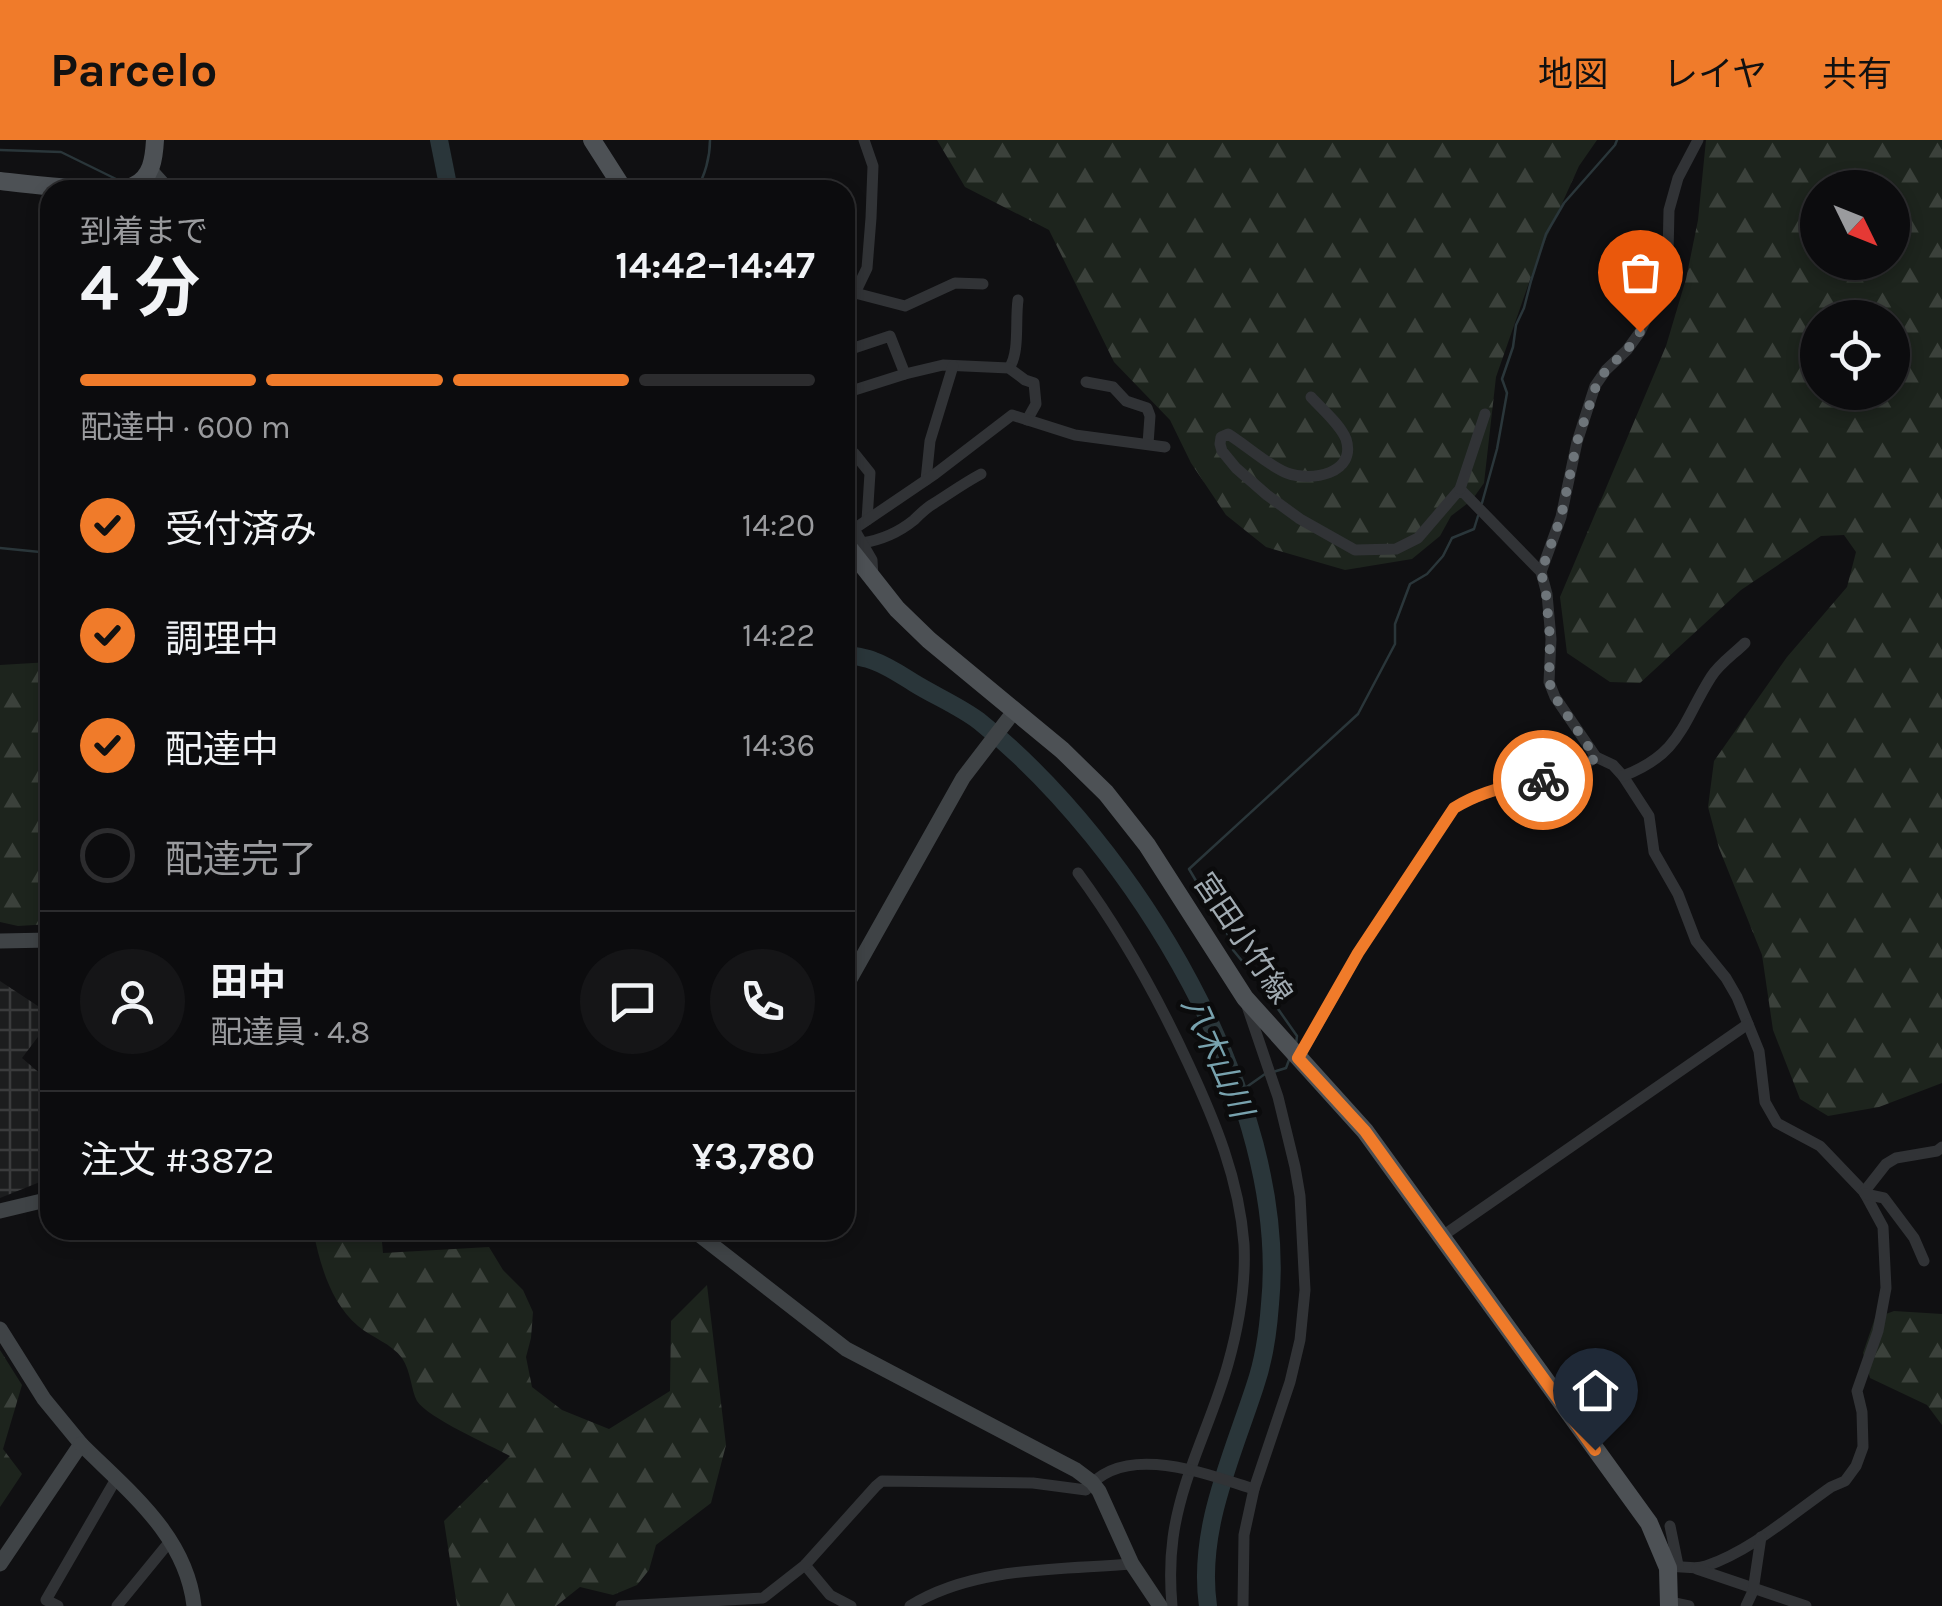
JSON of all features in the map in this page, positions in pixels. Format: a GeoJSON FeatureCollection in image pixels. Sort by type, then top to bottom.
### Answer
{"type":"FeatureCollection","features":[{"type":"Feature","properties":{"kind":"main road"},"geometry":{"type":"LineString","coordinates":[[143,180],[150,170],[155,140]]}},
{"type":"Feature","properties":{"kind":"main road"},"geometry":{"type":"LineString","coordinates":[[592,140],[618,180]]}},
{"type":"Feature","properties":{"kind":"main road"},"geometry":{"type":"LineString","coordinates":[[0,182],[40,185]]}},
{"type":"Feature","properties":{"kind":"main road","name":"宮田小竹線"},"geometry":{"type":"LineString","coordinates":[[855,542],[873,580],[929,640],[1009,716],[1062,750],[1106,793],[1147,845],[1245,998],[1365,1131],[1648,1524],[1673,1566],[1670,1604]]}},
{"type":"Feature","properties":{"kind":"street"},"geometry":{"type":"LineString","coordinates":[[855,284],[866,268],[871,218],[873,166],[864,140]]}},
{"type":"Feature","properties":{"kind":"street"},"geometry":{"type":"LineString","coordinates":[[1541,572],[1561,517],[1577,442],[1596,386],[1640,332],[1664,281],[1669,210],[1678,178],[1698,140]]}},
{"type":"Feature","properties":{"kind":"street"},"geometry":{"type":"LineString","coordinates":[[150,170],[159,180]]}},
{"type":"Feature","properties":{"kind":"street"},"geometry":{"type":"LineString","coordinates":[[855,293],[905,306],[950,284],[982,284]]}},
{"type":"Feature","properties":{"kind":"street"},"geometry":{"type":"LineString","coordinates":[[1009,368],[1015,360],[1018,300]]}},
{"type":"Feature","properties":{"kind":"street"},"geometry":{"type":"LineString","coordinates":[[855,348],[890,336],[905,374]]}},
{"type":"Feature","properties":{"kind":"street"},"geometry":{"type":"LineString","coordinates":[[855,390],[943,365],[1009,368],[1034,383],[1036,404],[1027,420]]}},
{"type":"Feature","properties":{"kind":"street"},"geometry":{"type":"LineString","coordinates":[[926,480],[930,441],[952,366]]}},
{"type":"Feature","properties":{"kind":"street"},"geometry":{"type":"LineString","coordinates":[[1086,382],[1113,387],[1126,400],[1148,408],[1148,444]]}},
{"type":"Feature","properties":{"kind":"street"},"geometry":{"type":"LineString","coordinates":[[1311,397],[1344,434],[1347,458],[1338,468],[1328,474],[1301,477],[1282,472],[1228,434],[1221,437],[1222,451],[1266,495],[1356,550],[1396,549],[1418,538],[1460,489],[1484,414]]}},
{"type":"Feature","properties":{"kind":"street"},"geometry":{"type":"LineString","coordinates":[[855,531],[1012,415],[1075,435],[1165,447]]}},
{"type":"Feature","properties":{"kind":"street"},"geometry":{"type":"LineString","coordinates":[[855,455],[870,473],[868,520]]}},
{"type":"Feature","properties":{"kind":"street"},"geometry":{"type":"LineString","coordinates":[[855,535],[880,541],[981,474]]}},
{"type":"Feature","properties":{"kind":"street"},"geometry":{"type":"LineString","coordinates":[[1460,489],[1541,572],[1550,638],[1549,682],[1555,697],[1596,758],[1624,776],[1649,816],[1654,852],[1678,894],[1696,942],[1737,997],[1759,1051],[1765,1102],[1777,1123],[1820,1146],[1865,1193],[1882,1228],[1886,1288],[1878,1331],[1858,1392],[1863,1447],[1856,1466],[1845,1481],[1746,1548],[1697,1568]]}},
{"type":"Feature","properties":{"kind":"street"},"geometry":{"type":"LineString","coordinates":[[1624,776],[1665,752],[1684,728],[1714,673],[1745,643]]}},
{"type":"Feature","properties":{"kind":"street"},"geometry":{"type":"LineString","coordinates":[[855,970],[963,778],[1009,716]]}},
{"type":"Feature","properties":{"kind":"street"},"geometry":{"type":"LineString","coordinates":[[1298,1058],[1358,953],[1454,808],[1512,784],[1547,780],[1596,758]]}},
{"type":"Feature","properties":{"kind":"street"},"geometry":{"type":"LineString","coordinates":[[1078,872],[1146,976],[1178,1039],[1228,1158],[1240,1208],[1244,1246],[1242,1301],[1228,1364],[1190,1469],[1173,1536],[1172,1606]]}},
{"type":"Feature","properties":{"kind":"street"},"geometry":{"type":"LineString","coordinates":[[0,940],[40,940]]}},
{"type":"Feature","properties":{"kind":"street"},"geometry":{"type":"LineString","coordinates":[[1243,1606],[1244,1535],[1254,1489],[1290,1382],[1300,1340],[1305,1290],[1300,1196],[1278,1098],[1245,998]]}},
{"type":"Feature","properties":{"kind":"street"},"geometry":{"type":"LineString","coordinates":[[1441,1237],[1748,1024]]}},
{"type":"Feature","properties":{"kind":"street"},"geometry":{"type":"LineString","coordinates":[[1865,1193],[1886,1164],[1896,1158],[1940,1150]]}},
{"type":"Feature","properties":{"kind":"street"},"geometry":{"type":"LineString","coordinates":[[1865,1193],[1884,1198],[1904,1222],[1924,1260]]}},
{"type":"Feature","properties":{"kind":"street"},"geometry":{"type":"LineString","coordinates":[[0,1212],[40,1202]]}},
{"type":"Feature","properties":{"kind":"street"},"geometry":{"type":"LineString","coordinates":[[711,1240],[846,1348],[1092,1482],[1132,1564],[1160,1606]]}},
{"type":"Feature","properties":{"kind":"street"},"geometry":{"type":"LineString","coordinates":[[0,1329],[44,1399],[171,1540],[185,1568],[194,1606]]}},
{"type":"Feature","properties":{"kind":"street"},"geometry":{"type":"LineString","coordinates":[[0,1564],[81,1444]]}},
{"type":"Feature","properties":{"kind":"street"},"geometry":{"type":"LineString","coordinates":[[621,1606],[766,1602],[882,1481],[1033,1483],[1086,1490],[1097,1476],[1109,1470],[1145,1464],[1190,1469],[1254,1489]]}},
{"type":"Feature","properties":{"kind":"street"},"geometry":{"type":"LineString","coordinates":[[58,1606],[46,1600],[116,1479]]}},
{"type":"Feature","properties":{"kind":"street"},"geometry":{"type":"LineString","coordinates":[[1670,1526],[1673,1566],[1697,1568],[1806,1606]]}},
{"type":"Feature","properties":{"kind":"street"},"geometry":{"type":"LineString","coordinates":[[1746,1606],[1754,1587],[1761,1537]]}},
{"type":"Feature","properties":{"kind":"street"},"geometry":{"type":"LineString","coordinates":[[117,1606],[171,1540]]}},
{"type":"Feature","properties":{"kind":"street"},"geometry":{"type":"LineString","coordinates":[[910,1606],[964,1583],[1014,1573],[1132,1564]]}},
{"type":"Feature","properties":{"kind":"street"},"geometry":{"type":"LineString","coordinates":[[805,1565],[830,1595],[850,1606]]}},
{"type":"Feature","properties":{"kind":"street"},"geometry":{"type":"LineString","coordinates":[[1670,1604],[1690,1606]]}},
{"type":"Feature","properties":{"kind":"shaded area"},"geometry":{"type":"Polygon","coordinates":[[[0,981],[40,1007],[40,1034],[22,1058],[40,1073],[40,1182],[0,1198],[0,981]]]}},
{"type":"Feature","properties":{"kind":"green space"},"geometry":{"type":"Polygon","coordinates":[[[937,140],[1597,140],[1579,166],[1539,254],[1496,377],[1484,483],[1472,500],[1451,516],[1440,536],[1412,559],[1345,570],[1266,547],[1226,515],[1191,463],[1170,420],[1114,362],[1049,230],[965,187],[937,140]]]}},
{"type":"Feature","properties":{"kind":"green space"},"geometry":{"type":"Polygon","coordinates":[[[1706,140],[1942,140],[1942,1083],[1879,1107],[1828,1116],[1800,1099],[1773,1030],[1762,955],[1719,848],[1708,807],[1714,761],[1787,657],[1847,587],[1856,552],[1844,535],[1821,536],[1741,590],[1640,683],[1610,682],[1567,653],[1560,597],[1666,346],[1698,220],[1706,140]]]}},
{"type":"Feature","properties":{"kind":"green space"},"geometry":{"type":"Polygon","coordinates":[[[40,663],[40,925],[0,922],[0,665],[40,663]]]}},
{"type":"Feature","properties":{"kind":"green space"},"geometry":{"type":"Polygon","coordinates":[[[316,1240],[382,1240],[383,1253],[489,1247],[503,1270],[523,1290],[533,1312],[526,1357],[532,1387],[562,1410],[609,1429],[670,1391],[671,1321],[707,1285],[726,1445],[711,1503],[656,1545],[649,1570],[637,1585],[613,1595],[580,1587],[556,1606],[457,1606],[444,1521],[510,1456],[423,1408],[402,1358],[348,1316],[323,1269],[316,1240]]]}},
{"type":"Feature","properties":{"kind":"green space"},"geometry":{"type":"Polygon","coordinates":[[[1894,1311],[1942,1314],[1942,1425],[1927,1405],[1870,1378],[1863,1353],[1875,1318],[1894,1311]]]}},
{"type":"Feature","properties":{"kind":"green space"},"geometry":{"type":"Polygon","coordinates":[[[0,1350],[22,1385],[3,1449],[22,1474],[0,1507],[0,1350]]]}},
{"type":"Feature","properties":{"kind":"waterway","name":"八木山川"},"geometry":{"type":"LineString","coordinates":[[439,140],[447,180]]}},
{"type":"Feature","properties":{"kind":"waterway"},"geometry":{"type":"LineString","coordinates":[[701,180],[710,140]]}},
{"type":"Feature","properties":{"kind":"waterway"},"geometry":{"type":"LineString","coordinates":[[1482,503],[1507,393],[1502,379],[1546,234],[1564,203],[1617,140]]}},
{"type":"Feature","properties":{"kind":"waterway"},"geometry":{"type":"LineString","coordinates":[[0,150],[61,152],[116,179]]}},
{"type":"Feature","properties":{"kind":"waterway"},"geometry":{"type":"LineString","coordinates":[[1296,1044],[1297,1036],[1233,950],[1234,945],[1189,869],[1358,714],[1395,644],[1395,624],[1410,584],[1427,574],[1452,538],[1474,529],[1478,516]]}},
{"type":"Feature","properties":{"kind":"waterway"},"geometry":{"type":"LineString","coordinates":[[0,548],[40,552]]}},
{"type":"Feature","properties":{"kind":"waterway","name":"八木山川"},"geometry":{"type":"LineString","coordinates":[[855,656],[884,665],[979,721],[1037,773],[1093,836],[1144,906],[1190,983],[1228,1063],[1255,1145],[1270,1226],[1270,1304],[1261,1366],[1212,1522],[1207,1550],[1208,1606]]}},
{"type":"Feature","properties":{"kind":"waterway"},"geometry":{"type":"LineString","coordinates":[[1273,1072],[1286,1068],[1289,1060]]}},
{"type":"Feature","properties":{"kind":"waterway"},"geometry":{"type":"LineString","coordinates":[[1238,1093],[1265,1074]]}},
{"type":"Feature","properties":{"kind":"way so far"},"geometry":{"type":"LineString","coordinates":[[1543,780],[1596,758],[1549,682],[1550,638],[1541,572],[1561,517],[1577,442],[1596,386],[1640,332]]}},
{"type":"Feature","properties":{"kind":"route"},"geometry":{"type":"LineString","coordinates":[[1543,780],[1512,784],[1454,808],[1358,953],[1298,1058],[1365,1131],[1595,1450]]}}]}
